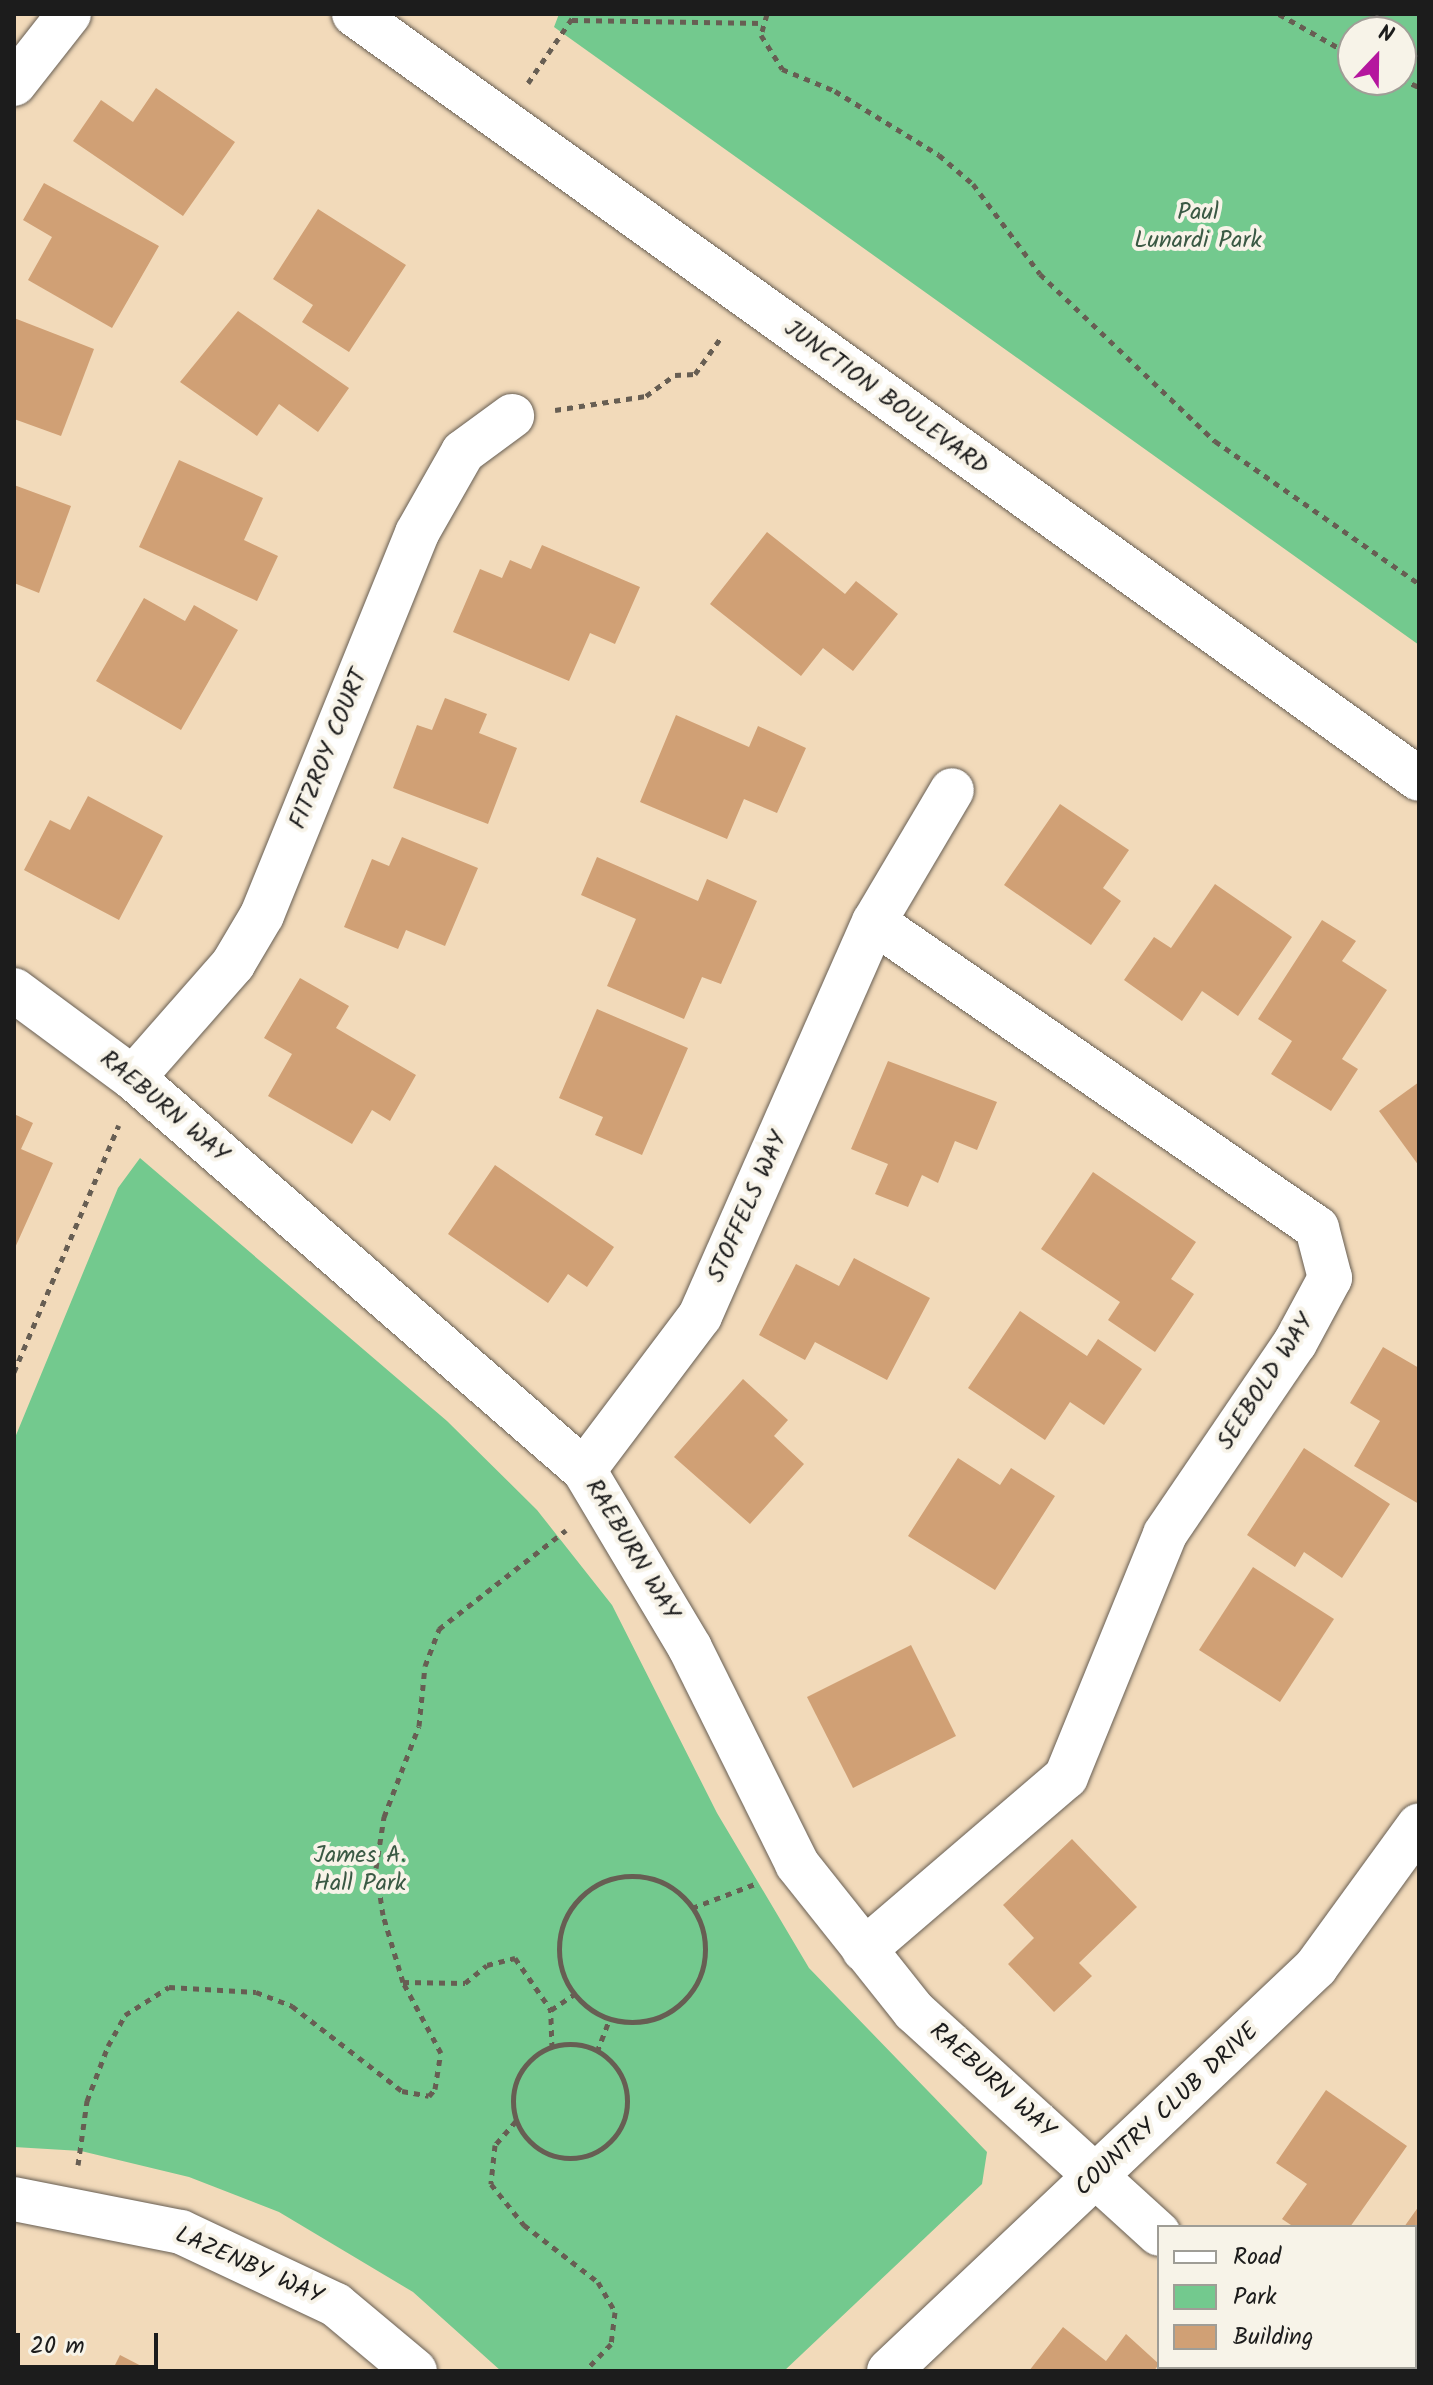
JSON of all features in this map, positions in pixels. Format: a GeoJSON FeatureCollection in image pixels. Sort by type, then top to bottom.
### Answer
{"type":"FeatureCollection","features":[{"type":"Feature","properties":{"kind":"street"},"geometry":{"type":"LineString","coordinates":[[14,84],[69,14]]}},
{"type":"Feature","properties":{"kind":"street","name":"JUNCTION BOULEVARD"},"geometry":{"type":"LineString","coordinates":[[354,14],[1419,779]]}},
{"type":"Feature","properties":{"kind":"street","name":"FITZROY COURT"},"geometry":{"type":"LineString","coordinates":[[133,1078],[233,964],[262,915],[417,533],[463,452],[512,416]]}},
{"type":"Feature","properties":{"kind":"street","name":"STOFFELS WAY"},"geometry":{"type":"LineString","coordinates":[[593,1486],[700,1316],[874,922],[952,790]]}},
{"type":"Feature","properties":{"kind":"street","name":"SEEBOLD WAY"},"geometry":{"type":"LineString","coordinates":[[864,1950],[1066,1777],[1165,1534],[1295,1343],[1330,1278],[1317,1228],[874,922]]}},
{"type":"Feature","properties":{"kind":"street","name":"RAEBURN WAY"},"geometry":{"type":"LineString","coordinates":[[14,990],[133,1078],[593,1486],[690,1648],[797,1864],[914,2011],[1099,2176],[1157,2232]]}},
{"type":"Feature","properties":{"kind":"street","name":"COUNTRY CLUB DRIVE"},"geometry":{"type":"LineString","coordinates":[[889,2371],[1099,2176],[1316,1967],[1419,1825]]}},
{"type":"Feature","properties":{"kind":"street","name":"LAZENBY WAY"},"geometry":{"type":"LineString","coordinates":[[14,2199],[181,2232],[242,2258],[336,2305],[415,2371]]}},
{"type":"Feature","properties":{"kind":"path"},"geometry":{"type":"LineString","coordinates":[[767,14],[763,23],[765,47],[782,69],[901,129],[973,184],[1040,274],[1215,441],[1419,584]]}},
{"type":"Feature","properties":{"kind":"path"},"geometry":{"type":"LineString","coordinates":[[1279,14],[1337,47]]}},
{"type":"Feature","properties":{"kind":"path"},"geometry":{"type":"LineString","coordinates":[[501,121],[574,17],[763,23]]}},
{"type":"Feature","properties":{"kind":"path"},"geometry":{"type":"LineString","coordinates":[[512,416],[646,396],[675,375],[695,374],[747,299]]}},
{"type":"Feature","properties":{"kind":"path"},"geometry":{"type":"LineString","coordinates":[[14,1372],[133,1078]]}},
{"type":"Feature","properties":{"kind":"path"},"geometry":{"type":"LineString","coordinates":[[72,2209],[98,2067],[125,2015],[154,1992],[211,1985],[256,1992],[292,2006],[384,2081],[429,2096],[441,2053],[403,1982],[377,1857],[395,1780],[419,1726],[431,1646],[462,1606],[593,1486]]}},
{"type":"Feature","properties":{"kind":"path"},"geometry":{"type":"LineString","coordinates":[[692,1908],[797,1864]]}},
{"type":"Feature","properties":{"kind":"path"},"geometry":{"type":"LineString","coordinates":[[640,1877],[667,1885],[692,1908],[704,1957],[687,1997],[649,2020],[610,2018],[575,1994],[559,1943],[568,1915],[586,1892],[640,1877]]}},
{"type":"Feature","properties":{"kind":"path"},"geometry":{"type":"LineString","coordinates":[[403,1982],[465,1983],[487,1965],[515,1958],[551,2010],[552,2048]]}},
{"type":"Feature","properties":{"kind":"path"},"geometry":{"type":"LineString","coordinates":[[551,2010],[575,1994]]}},
{"type":"Feature","properties":{"kind":"path"},"geometry":{"type":"LineString","coordinates":[[597,2052],[610,2018]]}},
{"type":"Feature","properties":{"kind":"path"},"geometry":{"type":"LineString","coordinates":[[516,2121],[530,2142],[557,2157],[587,2155],[613,2138],[626,2095],[614,2066],[597,2052],[552,2048],[521,2073],[516,2121],[490,2159],[499,2199],[598,2282],[615,2312],[611,2344],[585,2371]]}},
{"type":"Feature","properties":{"kind":"green space","name":"Paul Lunardi Park"},"geometry":{"type":"Polygon","coordinates":[[[559,14],[1419,14],[1419,645],[554,27],[559,14]]]}},
{"type":"Feature","properties":{"kind":"green space","name":"James A. Hall Park"},"geometry":{"type":"Polygon","coordinates":[[[140,1158],[447,1421],[537,1510],[612,1605],[717,1813],[809,1968],[987,2152],[982,2184],[784,2371],[501,2371],[413,2292],[279,2212],[189,2177],[81,2151],[14,2147],[14,1440],[118,1188],[140,1158]]]}},
{"type":"Feature","properties":{"kind":"building"},"geometry":{"type":"Polygon","coordinates":[[[156,88],[235,142],[183,216],[73,141],[101,100],[133,122],[156,88]]]}},
{"type":"Feature","properties":{"kind":"building"},"geometry":{"type":"Polygon","coordinates":[[[44,183],[159,246],[112,328],[28,280],[52,237],[23,220],[44,183]]]}},
{"type":"Feature","properties":{"kind":"building"},"geometry":{"type":"Polygon","coordinates":[[[318,209],[406,265],[349,352],[302,322],[313,305],[273,279],[318,209]]]}},
{"type":"Feature","properties":{"kind":"building"},"geometry":{"type":"Polygon","coordinates":[[[238,311],[349,388],[318,432],[279,404],[257,436],[180,382],[238,311]]]}},
{"type":"Feature","properties":{"kind":"building"},"geometry":{"type":"Polygon","coordinates":[[[14,318],[94,349],[61,436],[14,419],[14,318]]]}},
{"type":"Feature","properties":{"kind":"building"},"geometry":{"type":"Polygon","coordinates":[[[179,460],[263,498],[244,540],[278,556],[257,601],[139,547],[179,460]]]}},
{"type":"Feature","properties":{"kind":"building"},"geometry":{"type":"Polygon","coordinates":[[[14,485],[71,506],[39,593],[14,583],[14,485]]]}},
{"type":"Feature","properties":{"kind":"building"},"geometry":{"type":"Polygon","coordinates":[[[767,532],[845,594],[856,581],[898,614],[853,671],[823,648],[801,676],[710,604],[767,532]]]}},
{"type":"Feature","properties":{"kind":"building"},"geometry":{"type":"Polygon","coordinates":[[[542,545],[640,587],[615,644],[590,633],[569,681],[453,632],[480,569],[502,578],[510,560],[531,569],[542,545]]]}},
{"type":"Feature","properties":{"kind":"building"},"geometry":{"type":"Polygon","coordinates":[[[144,598],[185,621],[194,605],[238,630],[181,730],[96,681],[144,598]]]}},
{"type":"Feature","properties":{"kind":"building"},"geometry":{"type":"Polygon","coordinates":[[[445,698],[487,714],[479,733],[517,748],[488,824],[393,788],[417,725],[432,730],[445,698]]]}},
{"type":"Feature","properties":{"kind":"building"},"geometry":{"type":"Polygon","coordinates":[[[676,715],[749,747],[758,726],[806,748],[777,813],[744,799],[727,839],[640,802],[676,715]]]}},
{"type":"Feature","properties":{"kind":"building"},"geometry":{"type":"Polygon","coordinates":[[[88,796],[163,836],[119,920],[24,870],[50,820],[70,830],[88,796]]]}},
{"type":"Feature","properties":{"kind":"building"},"geometry":{"type":"Polygon","coordinates":[[[1060,804],[1129,850],[1103,888],[1121,901],[1091,945],[1004,885],[1060,804]]]}},
{"type":"Feature","properties":{"kind":"building"},"geometry":{"type":"Polygon","coordinates":[[[402,837],[478,868],[445,946],[406,930],[398,949],[344,927],[372,859],[389,866],[402,837]]]}},
{"type":"Feature","properties":{"kind":"building"},"geometry":{"type":"Polygon","coordinates":[[[597,857],[698,901],[707,879],[757,901],[721,984],[702,977],[684,1019],[607,986],[636,919],[581,895],[597,857]]]}},
{"type":"Feature","properties":{"kind":"building"},"geometry":{"type":"Polygon","coordinates":[[[1215,884],[1292,937],[1238,1016],[1202,991],[1182,1021],[1124,980],[1154,937],[1171,948],[1215,884]]]}},
{"type":"Feature","properties":{"kind":"building"},"geometry":{"type":"Polygon","coordinates":[[[1322,920],[1356,941],[1342,961],[1387,990],[1342,1059],[1358,1069],[1331,1111],[1271,1074],[1292,1041],[1258,1019],[1322,920]]]}},
{"type":"Feature","properties":{"kind":"building"},"geometry":{"type":"Polygon","coordinates":[[[300,978],[349,1006],[336,1028],[416,1075],[390,1121],[372,1110],[352,1144],[268,1096],[292,1054],[264,1038],[300,978]]]}},
{"type":"Feature","properties":{"kind":"building"},"geometry":{"type":"Polygon","coordinates":[[[597,1009],[688,1048],[642,1155],[595,1135],[603,1117],[559,1098],[597,1009]]]}},
{"type":"Feature","properties":{"kind":"building"},"geometry":{"type":"Polygon","coordinates":[[[888,1061],[997,1102],[977,1150],[955,1141],[938,1183],[922,1175],[908,1207],[875,1194],[888,1164],[851,1149],[888,1061]]]}},
{"type":"Feature","properties":{"kind":"building"},"geometry":{"type":"Polygon","coordinates":[[[1419,1082],[1419,1166],[1379,1111],[1419,1082]]]}},
{"type":"Feature","properties":{"kind":"building"},"geometry":{"type":"Polygon","coordinates":[[[14,1114],[33,1123],[21,1149],[53,1163],[14,1250],[14,1114]]]}},
{"type":"Feature","properties":{"kind":"building"},"geometry":{"type":"Polygon","coordinates":[[[495,1165],[614,1247],[587,1287],[568,1274],[548,1303],[448,1234],[495,1165]]]}},
{"type":"Feature","properties":{"kind":"building"},"geometry":{"type":"Polygon","coordinates":[[[1093,1172],[1196,1242],[1171,1279],[1194,1294],[1155,1352],[1108,1320],[1120,1302],[1041,1249],[1093,1172]]]}},
{"type":"Feature","properties":{"kind":"building"},"geometry":{"type":"Polygon","coordinates":[[[854,1258],[930,1298],[887,1380],[815,1342],[805,1360],[759,1335],[796,1264],[839,1286],[854,1258]]]}},
{"type":"Feature","properties":{"kind":"building"},"geometry":{"type":"Polygon","coordinates":[[[1020,1311],[1087,1356],[1098,1339],[1142,1369],[1104,1425],[1070,1402],[1045,1440],[968,1388],[1020,1311]]]}},
{"type":"Feature","properties":{"kind":"building"},"geometry":{"type":"Polygon","coordinates":[[[1383,1347],[1419,1368],[1419,1504],[1354,1466],[1380,1421],[1350,1403],[1383,1347]]]}},
{"type":"Feature","properties":{"kind":"building"},"geometry":{"type":"Polygon","coordinates":[[[743,1379],[788,1420],[774,1436],[804,1464],[750,1524],[674,1457],[743,1379]]]}},
{"type":"Feature","properties":{"kind":"building"},"geometry":{"type":"Polygon","coordinates":[[[1304,1448],[1390,1504],[1342,1578],[1304,1552],[1295,1567],[1247,1535],[1304,1448]]]}},
{"type":"Feature","properties":{"kind":"building"},"geometry":{"type":"Polygon","coordinates":[[[958,1458],[1000,1485],[1011,1468],[1055,1496],[995,1590],[908,1536],[958,1458]]]}},
{"type":"Feature","properties":{"kind":"building"},"geometry":{"type":"Polygon","coordinates":[[[1253,1567],[1334,1619],[1280,1702],[1199,1650],[1253,1567]]]}},
{"type":"Feature","properties":{"kind":"building"},"geometry":{"type":"Polygon","coordinates":[[[911,1645],[956,1736],[853,1788],[807,1697],[911,1645]]]}},
{"type":"Feature","properties":{"kind":"building"},"geometry":{"type":"Polygon","coordinates":[[[1072,1839],[1137,1907],[1079,1963],[1092,1976],[1054,2012],[1008,1964],[1034,1938],[1003,1905],[1072,1839]]]}},
{"type":"Feature","properties":{"kind":"building"},"geometry":{"type":"Polygon","coordinates":[[[1326,2090],[1407,2146],[1351,2225],[1291,2225],[1282,2219],[1307,2184],[1276,2163],[1326,2090]]]}},
{"type":"Feature","properties":{"kind":"building"},"geometry":{"type":"Polygon","coordinates":[[[1419,2206],[1417,2306],[1417,2225],[1405,2225],[1419,2206]]]}},
{"type":"Feature","properties":{"kind":"building"},"geometry":{"type":"Polygon","coordinates":[[[1063,2327],[1106,2361],[1126,2334],[1157,2362],[1154,2371],[1029,2371],[1063,2327]]]}},
{"type":"Feature","properties":{"kind":"building"},"geometry":{"type":"Polygon","coordinates":[[[120,2355],[151,2371],[112,2371],[120,2355]]]}}]}
